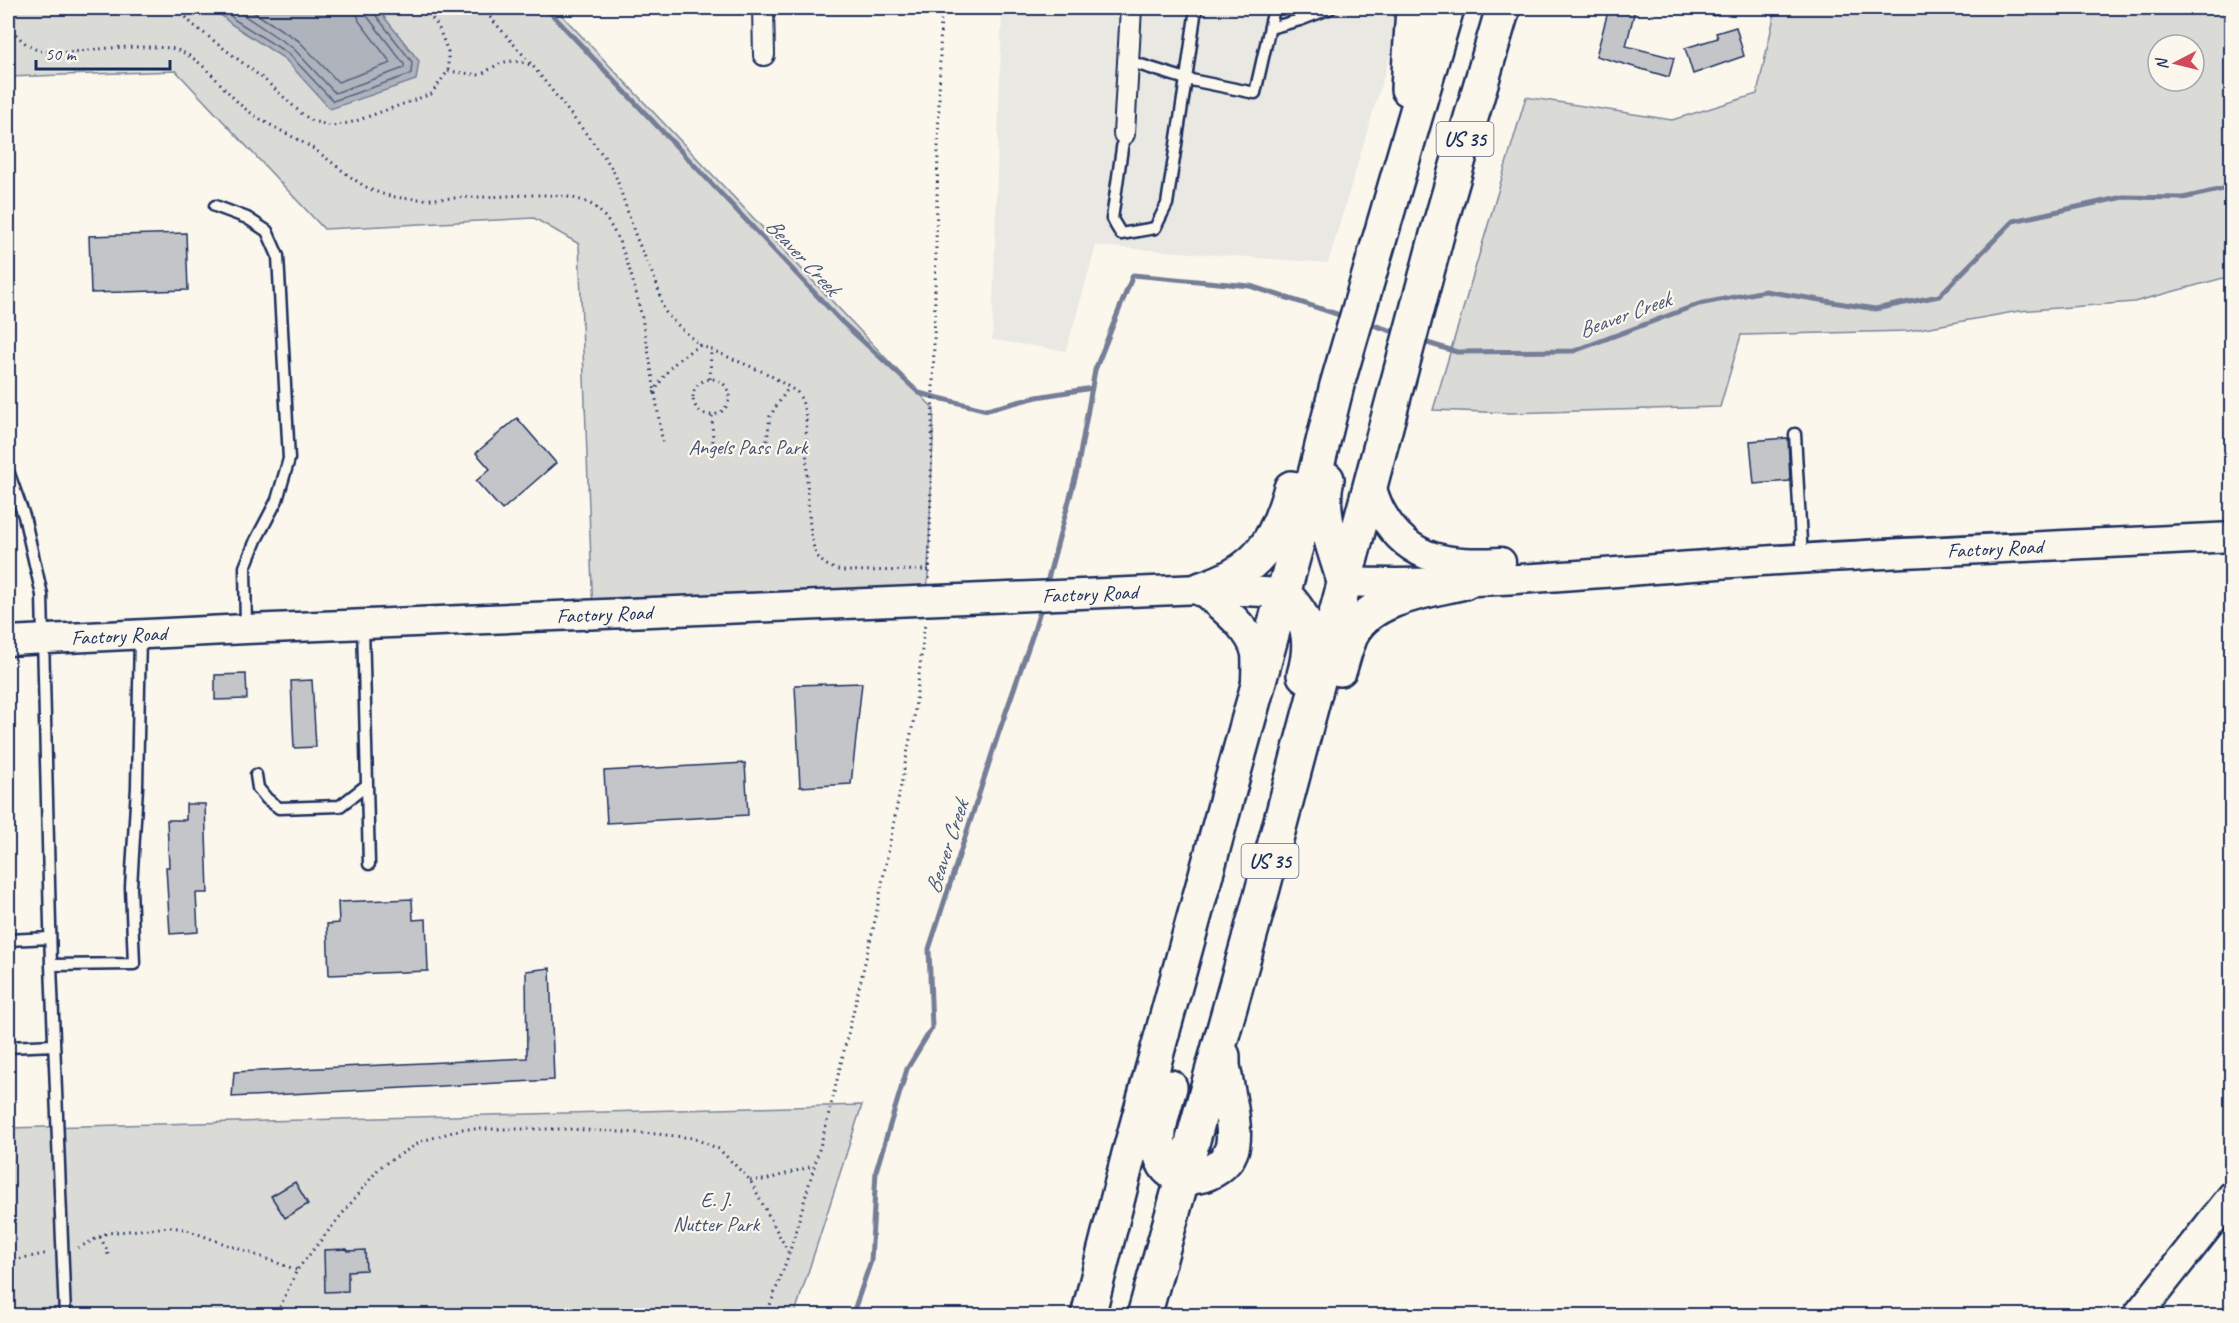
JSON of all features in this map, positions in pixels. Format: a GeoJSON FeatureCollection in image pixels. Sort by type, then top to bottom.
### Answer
{"type":"FeatureCollection","features":[{"type":"Feature","properties":{"kind":"highway"},"geometry":{"type":"LineString","coordinates":[[1399,167],[1411,68],[1413,8]]}},
{"type":"Feature","properties":{"kind":"highway","name":"US 35"},"geometry":{"type":"LineString","coordinates":[[1088,1316],[1129,1154],[1307,507],[1356,389],[1390,262],[1399,167],[1447,8]]}},
{"type":"Feature","properties":{"kind":"highway"},"geometry":{"type":"LineString","coordinates":[[1390,262],[1439,165],[1484,13],[1483,8]]}},
{"type":"Feature","properties":{"kind":"highway","name":"US 35"},"geometry":{"type":"LineString","coordinates":[[1144,1316],[1259,903],[1370,484],[1356,389],[1390,262],[1455,171],[1503,8]]}},
{"type":"Feature","properties":{"kind":"highway"},"geometry":{"type":"LineString","coordinates":[[1455,171],[1492,114],[1520,8]]}},
{"type":"Feature","properties":{"kind":"highway"},"geometry":{"type":"LineString","coordinates":[[1344,582],[1326,524],[1324,504],[1326,484],[1356,389]]}},
{"type":"Feature","properties":{"kind":"highway"},"geometry":{"type":"LineString","coordinates":[[1201,589],[1222,583],[1256,559],[1272,538],[1356,389]]}},
{"type":"Feature","properties":{"kind":"highway"},"geometry":{"type":"LineString","coordinates":[[1259,903],[1285,875],[1345,653],[1353,632],[1362,621],[1392,600],[1464,582]]}},
{"type":"Feature","properties":{"kind":"highway"},"geometry":{"type":"LineString","coordinates":[[1193,1140],[1196,1079],[1308,661],[1310,643],[1305,623],[1297,607],[1283,593]]}},
{"type":"Feature","properties":{"kind":"highway"},"geometry":{"type":"LineString","coordinates":[[1226,1022],[1223,1065],[1233,1126],[1231,1151],[1220,1166],[1203,1174],[1182,1178],[1172,1174],[1162,1161],[1158,1143],[1161,1122],[1255,769],[1256,691]]}},
{"type":"Feature","properties":{"kind":"street"},"geometry":{"type":"LineString","coordinates":[[763,8],[764,55]]}},
{"type":"Feature","properties":{"kind":"street"},"geometry":{"type":"LineString","coordinates":[[1124,134],[1131,8]]}},
{"type":"Feature","properties":{"kind":"street","name":"Factory Road"},"geometry":{"type":"LineString","coordinates":[[1370,484],[1382,514],[1400,537],[1441,561],[1499,562],[1704,553],[1760,561]]}},
{"type":"Feature","properties":{"kind":"street","name":"Factory Road"},"geometry":{"type":"LineString","coordinates":[[1344,582],[1411,584],[1464,582],[1760,561],[2232,537]]}},
{"type":"Feature","properties":{"kind":"street"},"geometry":{"type":"LineString","coordinates":[[1201,589],[1233,618],[1247,635],[1256,652],[1256,691]]}},
{"type":"Feature","properties":{"kind":"street","name":"Factory Road"},"geometry":{"type":"LineString","coordinates":[[8,641],[1201,589],[1283,593]]}},
{"type":"Feature","properties":{"kind":"street"},"geometry":{"type":"LineString","coordinates":[[2137,1316],[2232,1196]]}},
{"type":"Feature","properties":{"kind":"lane"},"geometry":{"type":"LineString","coordinates":[[1124,134],[1112,219],[1121,234],[1155,228],[1167,204],[1197,8]]}},
{"type":"Feature","properties":{"kind":"lane"},"geometry":{"type":"LineString","coordinates":[[1128,61],[1186,79],[1255,93],[1270,28],[1272,8]]}},
{"type":"Feature","properties":{"kind":"lane"},"geometry":{"type":"LineString","coordinates":[[1270,28],[1331,8]]}},
{"type":"Feature","properties":{"kind":"lane"},"geometry":{"type":"LineString","coordinates":[[215,206],[247,218],[267,231],[278,256],[289,459],[277,500],[245,567],[246,629]]}},
{"type":"Feature","properties":{"kind":"lane"},"geometry":{"type":"LineString","coordinates":[[1795,434],[1802,559]]}},
{"type":"Feature","properties":{"kind":"lane"},"geometry":{"type":"LineString","coordinates":[[8,471],[24,516],[42,594],[50,938],[65,1316]]}},
{"type":"Feature","properties":{"kind":"lane"},"geometry":{"type":"LineString","coordinates":[[363,625],[369,864]]}},
{"type":"Feature","properties":{"kind":"lane"},"geometry":{"type":"LineString","coordinates":[[51,965],[134,964],[131,887],[137,787],[140,635]]}},
{"type":"Feature","properties":{"kind":"lane"},"geometry":{"type":"LineString","coordinates":[[256,775],[258,788],[267,800],[279,808],[340,806],[367,785]]}},
{"type":"Feature","properties":{"kind":"lane"},"geometry":{"type":"LineString","coordinates":[[8,940],[50,938]]}},
{"type":"Feature","properties":{"kind":"lane"},"geometry":{"type":"LineString","coordinates":[[8,1047],[54,1045]]}},
{"type":"Feature","properties":{"kind":"path"},"geometry":{"type":"LineString","coordinates":[[178,8],[192,24],[266,81],[301,113],[312,121],[332,126],[353,122],[431,94],[448,71],[448,52],[438,26],[424,8]]}},
{"type":"Feature","properties":{"kind":"path"},"geometry":{"type":"LineString","coordinates":[[482,8],[532,65],[606,159],[615,174],[636,237],[656,282],[664,310],[683,331],[700,345],[768,374],[797,392],[802,400],[806,417],[811,538],[818,558],[831,568],[843,571],[930,570]]}},
{"type":"Feature","properties":{"kind":"path"},"geometry":{"type":"LineString","coordinates":[[928,587],[935,381],[941,8]]}},
{"type":"Feature","properties":{"kind":"path"},"geometry":{"type":"LineString","coordinates":[[8,25],[17,37],[35,49],[60,52],[111,48],[173,48],[188,55],[205,68],[242,106],[263,122],[308,145],[372,190],[392,196],[427,199],[554,196],[576,199],[592,205],[609,221],[627,260],[645,330],[663,444]]}},
{"type":"Feature","properties":{"kind":"path"},"geometry":{"type":"LineString","coordinates":[[448,71],[480,75],[499,62],[515,60],[532,65]]}},
{"type":"Feature","properties":{"kind":"path"},"geometry":{"type":"LineString","coordinates":[[654,394],[667,370],[679,358],[700,345]]}},
{"type":"Feature","properties":{"kind":"path"},"geometry":{"type":"LineString","coordinates":[[710,379],[711,350]]}},
{"type":"Feature","properties":{"kind":"path"},"geometry":{"type":"LineString","coordinates":[[710,379],[722,382],[727,386],[730,394],[723,411],[712,416],[700,412],[693,401],[695,389],[699,384],[710,379]]}},
{"type":"Feature","properties":{"kind":"path"},"geometry":{"type":"LineString","coordinates":[[767,441],[770,416],[789,387]]}},
{"type":"Feature","properties":{"kind":"path"},"geometry":{"type":"LineString","coordinates":[[712,416],[713,442]]}},
{"type":"Feature","properties":{"kind":"path"},"geometry":{"type":"LineString","coordinates":[[766,1316],[789,1254],[827,1122],[850,1027],[892,836],[914,718],[925,622]]}},
{"type":"Feature","properties":{"kind":"path"},"geometry":{"type":"LineString","coordinates":[[280,1307],[297,1270],[380,1167],[422,1141],[463,1129],[568,1129],[693,1138],[719,1149],[750,1180],[789,1254]]}},
{"type":"Feature","properties":{"kind":"path"},"geometry":{"type":"LineString","coordinates":[[750,1180],[765,1180],[813,1166]]}},
{"type":"Feature","properties":{"kind":"path"},"geometry":{"type":"LineString","coordinates":[[78,1248],[107,1233],[170,1227],[184,1229],[297,1270]]}},
{"type":"Feature","properties":{"kind":"path"},"geometry":{"type":"LineString","coordinates":[[100,1237],[109,1259]]}},
{"type":"Feature","properties":{"kind":"path"},"geometry":{"type":"LineString","coordinates":[[8,1261],[54,1253]]}},
{"type":"Feature","properties":{"kind":"shaded area"},"geometry":{"type":"Polygon","coordinates":[[[1002,8],[1404,8],[1328,263],[1096,246],[1066,351],[992,340],[1002,8]]]}},
{"type":"Feature","properties":{"kind":"green space","name":"Angels Pass Park"},"geometry":{"type":"Polygon","coordinates":[[[8,8],[555,8],[934,409],[927,601],[593,614],[579,244],[534,218],[324,229],[176,71],[8,77],[8,8]]]}},
{"type":"Feature","properties":{"kind":"green space"},"geometry":{"type":"Polygon","coordinates":[[[1776,8],[2231,8],[2231,276],[2134,302],[2019,311],[1908,331],[1741,335],[1720,407],[1511,413],[1433,410],[1526,97],[1672,120],[1757,94],[1776,8]]]}},
{"type":"Feature","properties":{"kind":"green space","name":"E. J. Nutter Park"},"geometry":{"type":"Polygon","coordinates":[[[862,1105],[794,1316],[8,1315],[8,1128],[862,1105]]]}},
{"type":"Feature","properties":{"kind":"water"},"geometry":{"type":"Polygon","coordinates":[[[213,8],[377,8],[419,61],[416,80],[330,109],[285,59],[231,24],[213,8]]]}},
{"type":"Feature","properties":{"kind":"building"},"geometry":{"type":"Polygon","coordinates":[[[1609,8],[1635,10],[1626,46],[1674,58],[1669,77],[1596,56],[1609,8]]]}},
{"type":"Feature","properties":{"kind":"building"},"geometry":{"type":"Polygon","coordinates":[[[1736,27],[1744,56],[1693,74],[1685,48],[1718,38],[1716,33],[1736,27]]]}},
{"type":"Feature","properties":{"kind":"building"},"geometry":{"type":"Polygon","coordinates":[[[186,233],[188,290],[91,293],[89,236],[186,233]]]}},
{"type":"Feature","properties":{"kind":"building"},"geometry":{"type":"Polygon","coordinates":[[[517,418],[556,463],[502,510],[476,481],[490,469],[476,453],[517,418]]]}},
{"type":"Feature","properties":{"kind":"building"},"geometry":{"type":"Polygon","coordinates":[[[1788,438],[1790,481],[1754,484],[1750,441],[1788,438]]]}},
{"type":"Feature","properties":{"kind":"building"},"geometry":{"type":"Polygon","coordinates":[[[246,674],[247,699],[215,700],[215,675],[246,674]]]}},
{"type":"Feature","properties":{"kind":"building"},"geometry":{"type":"Polygon","coordinates":[[[312,680],[316,747],[294,748],[291,681],[312,680]]]}},
{"type":"Feature","properties":{"kind":"building"},"geometry":{"type":"Polygon","coordinates":[[[862,683],[851,784],[800,787],[795,685],[862,683]]]}},
{"type":"Feature","properties":{"kind":"building"},"geometry":{"type":"Polygon","coordinates":[[[745,763],[748,815],[607,823],[604,771],[745,763]]]}},
{"type":"Feature","properties":{"kind":"building"},"geometry":{"type":"Polygon","coordinates":[[[186,804],[205,804],[208,893],[196,893],[198,932],[170,934],[166,867],[169,867],[167,820],[186,820],[186,804]]]}},
{"type":"Feature","properties":{"kind":"building"},"geometry":{"type":"Polygon","coordinates":[[[412,899],[413,920],[426,919],[428,971],[329,975],[327,924],[339,923],[338,902],[412,899]]]}},
{"type":"Feature","properties":{"kind":"building"},"geometry":{"type":"Polygon","coordinates":[[[550,968],[554,1080],[232,1097],[234,1072],[527,1058],[526,971],[550,968]]]}},
{"type":"Feature","properties":{"kind":"building"},"geometry":{"type":"Polygon","coordinates":[[[295,1182],[308,1204],[285,1218],[271,1196],[295,1182]]]}},
{"type":"Feature","properties":{"kind":"building"},"geometry":{"type":"Polygon","coordinates":[[[347,1249],[348,1251],[365,1250],[366,1270],[348,1271],[348,1291],[325,1292],[324,1250],[347,1249]]]}},
{"type":"Feature","properties":{"kind":"waterway","name":"Beaver Creek"},"geometry":{"type":"LineString","coordinates":[[546,8],[842,322],[919,393],[987,410],[1037,397],[1092,388]]}},
{"type":"Feature","properties":{"kind":"waterway","name":"Beaver Creek"},"geometry":{"type":"LineString","coordinates":[[1421,341],[1457,352],[1574,351],[1699,304],[1765,291],[1875,309],[1939,296],[2013,221],[2123,197],[2183,198],[2232,187]]}},
{"type":"Feature","properties":{"kind":"waterway","name":"Beaver Creek"},"geometry":{"type":"LineString","coordinates":[[1046,586],[1077,471],[1095,370],[1133,275],[1250,286],[1346,317]]}},
{"type":"Feature","properties":{"kind":"waterway","name":"Beaver Creek"},"geometry":{"type":"LineString","coordinates":[[1367,323],[1401,334]]}},
{"type":"Feature","properties":{"kind":"waterway","name":"Beaver Creek"},"geometry":{"type":"LineString","coordinates":[[852,1316],[871,1261],[876,1171],[907,1069],[932,1028],[929,949],[1042,604]]}}]}
